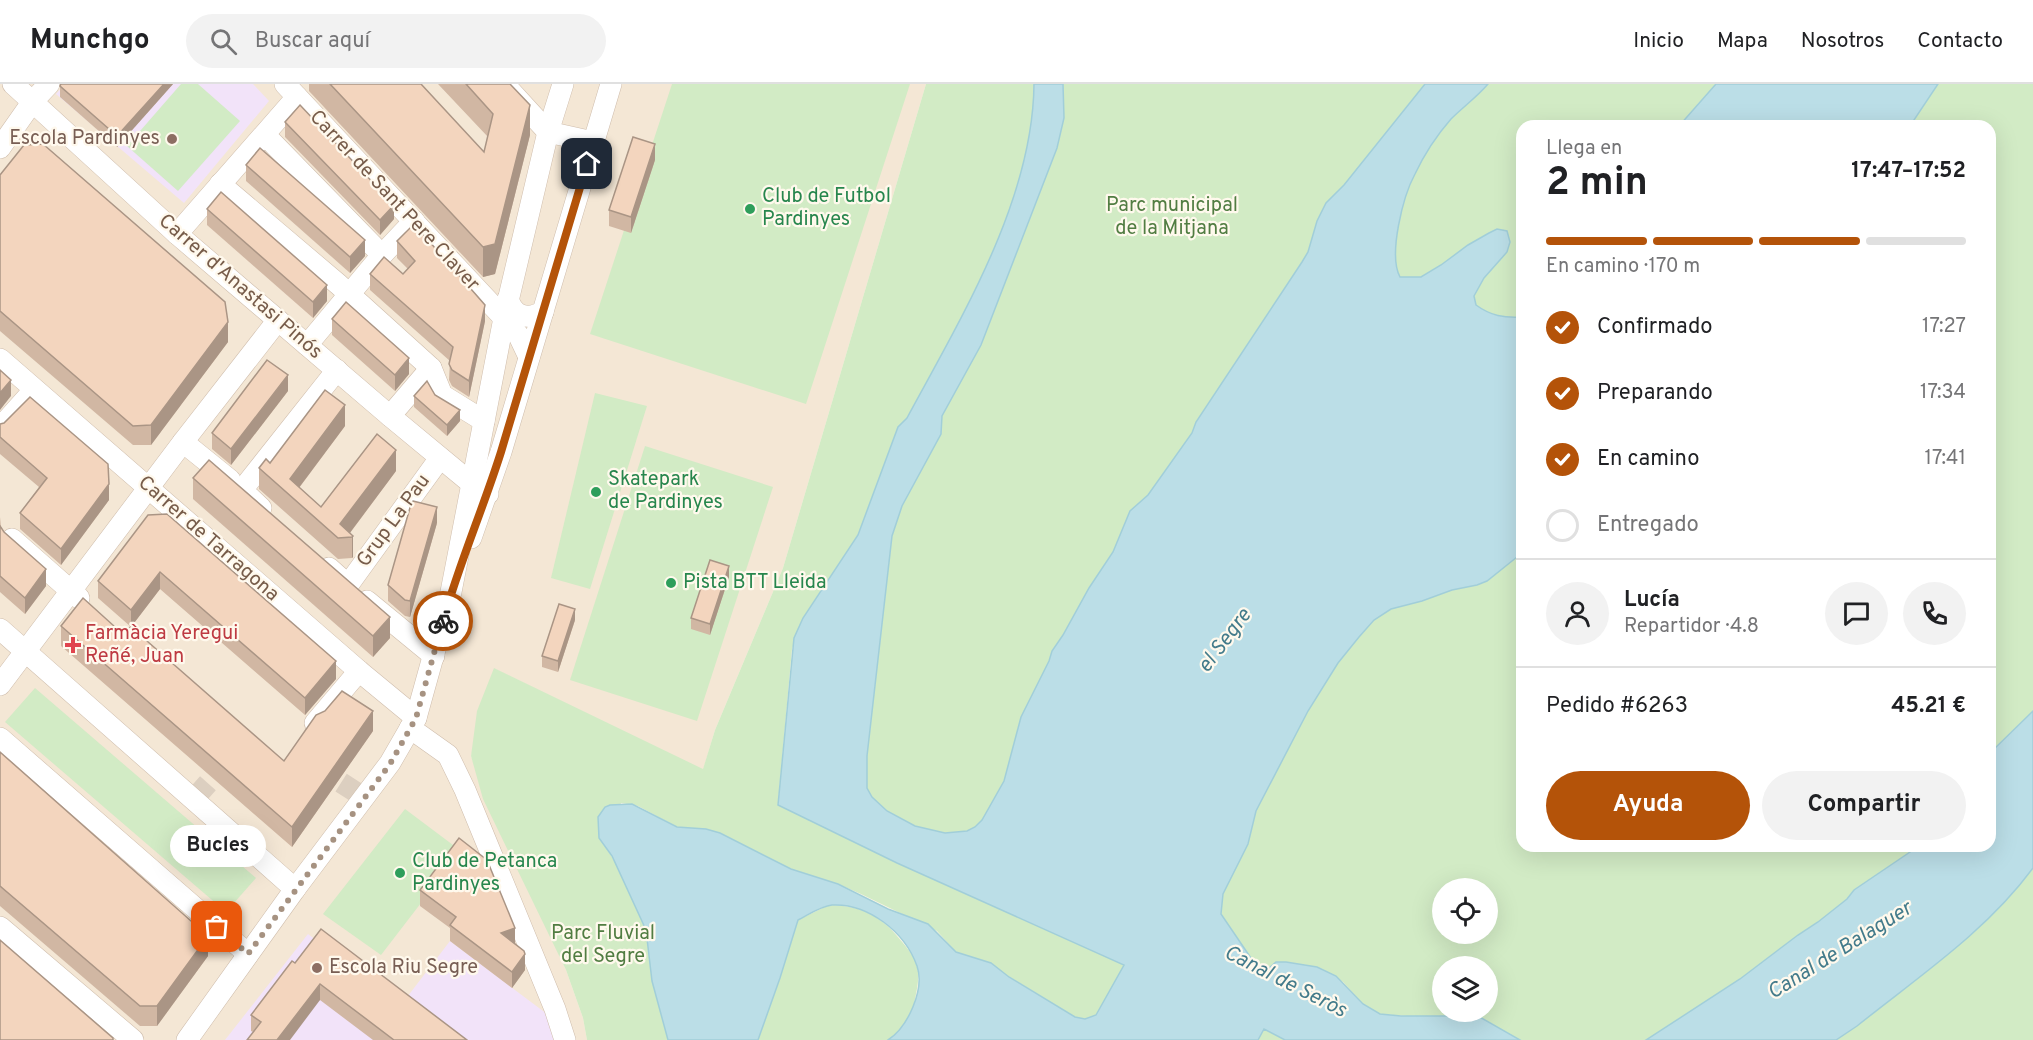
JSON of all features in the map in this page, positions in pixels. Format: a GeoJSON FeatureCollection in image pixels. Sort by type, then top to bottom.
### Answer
{"type":"FeatureCollection","features":[{"type":"Feature","properties":{"kind":"street","name":"Carrer d'Anastasi Pinós"},"geometry":{"type":"LineString","coordinates":[[13,84],[177,234],[390,416],[480,489]]}},
{"type":"Feature","properties":{"kind":"street"},"geometry":{"type":"LineString","coordinates":[[0,148],[33,101],[49,84]]}},
{"type":"Feature","properties":{"kind":"street"},"geometry":{"type":"LineString","coordinates":[[504,84],[548,132],[593,142]]}},
{"type":"Feature","properties":{"kind":"street"},"geometry":{"type":"LineString","coordinates":[[480,489],[484,421],[506,308],[548,132],[563,84]]}},
{"type":"Feature","properties":{"kind":"street"},"geometry":{"type":"LineString","coordinates":[[187,1040],[296,888],[390,764],[413,723],[480,489],[529,357],[611,84]]}},
{"type":"Feature","properties":{"kind":"street"},"geometry":{"type":"LineString","coordinates":[[177,234],[265,135],[291,90]]}},
{"type":"Feature","properties":{"kind":"street","name":"Carrer de Sant Pere Claver"},"geometry":{"type":"LineString","coordinates":[[291,90],[414,221],[506,308]]}},
{"type":"Feature","properties":{"kind":"street"},"geometry":{"type":"LineString","coordinates":[[265,135],[382,255]]}},
{"type":"Feature","properties":{"kind":"street"},"geometry":{"type":"LineString","coordinates":[[220,184],[431,368],[442,395],[484,421]]}},
{"type":"Feature","properties":{"kind":"street"},"geometry":{"type":"LineString","coordinates":[[307,345],[382,255],[414,221]]}},
{"type":"Feature","properties":{"kind":"street"},"geometry":{"type":"LineString","coordinates":[[506,308],[524,317],[533,317],[543,312]]}},
{"type":"Feature","properties":{"kind":"street"},"geometry":{"type":"LineString","coordinates":[[506,308],[529,357]]}},
{"type":"Feature","properties":{"kind":"street"},"geometry":{"type":"LineString","coordinates":[[0,685],[70,590],[278,320]]}},
{"type":"Feature","properties":{"kind":"street","name":"Carrer de Tarragona"},"geometry":{"type":"LineString","coordinates":[[0,359],[359,670],[448,755],[529,943],[565,1040]]}},
{"type":"Feature","properties":{"kind":"street"},"geometry":{"type":"LineString","coordinates":[[390,416],[431,368]]}},
{"type":"Feature","properties":{"kind":"street"},"geometry":{"type":"LineString","coordinates":[[242,490],[337,370]]}},
{"type":"Feature","properties":{"kind":"street"},"geometry":{"type":"LineString","coordinates":[[0,428],[34,390]]}},
{"type":"Feature","properties":{"kind":"street"},"geometry":{"type":"LineString","coordinates":[[183,442],[277,522]]}},
{"type":"Feature","properties":{"kind":"street","name":"Grup La Pau"},"geometry":{"type":"LineString","coordinates":[[348,585],[440,458]]}},
{"type":"Feature","properties":{"kind":"street"},"geometry":{"type":"LineString","coordinates":[[12,539],[97,614]]}},
{"type":"Feature","properties":{"kind":"street","name":"Grup La Pau"},"geometry":{"type":"LineString","coordinates":[[313,553],[434,656]]}},
{"type":"Feature","properties":{"kind":"street"},"geometry":{"type":"LineString","coordinates":[[0,629],[296,888]]}},
{"type":"Feature","properties":{"kind":"street"},"geometry":{"type":"LineString","coordinates":[[315,723],[359,670]]}},
{"type":"Feature","properties":{"kind":"street"},"geometry":{"type":"LineString","coordinates":[[0,738],[248,954]]}},
{"type":"Feature","properties":{"kind":"street"},"geometry":{"type":"LineString","coordinates":[[0,927],[134,1040]]}},
{"type":"Feature","properties":{"kind":"shaded area"},"geometry":{"type":"Polygon","coordinates":[[[0,84],[926,84],[783,568],[715,730],[703,770],[495,669],[471,756],[566,970],[583,1018],[587,1040],[0,1040],[0,84]]]}},
{"type":"Feature","properties":{"kind":"shaded area","name":"Escola Pardinyes"},"geometry":{"type":"Polygon","coordinates":[[[65,84],[253,84],[269,101],[184,203],[56,94],[65,84]]]}},
{"type":"Feature","properties":{"kind":"shaded area","name":"Escola Riu Segre"},"geometry":{"type":"Polygon","coordinates":[[[308,934],[401,1005],[450,941],[555,1020],[558,1040],[225,1040],[308,934]]]}},
{"type":"Feature","properties":{"kind":"green space"},"geometry":{"type":"Polygon","coordinates":[[[181,84],[198,84],[240,121],[178,191],[127,146],[181,84]]]}},
{"type":"Feature","properties":{"kind":"green space","name":"Club de Futbol Pardinyes"},"geometry":{"type":"Polygon","coordinates":[[[672,84],[910,84],[806,404],[590,334],[672,84]]]}},
{"type":"Feature","properties":{"kind":"green space","name":"Parc Fluvial del Segre"},"geometry":{"type":"Polygon","coordinates":[[[926,84],[1034,84],[1031,128],[1022,171],[991,257],[950,340],[907,418],[898,427],[858,535],[803,618],[792,649],[778,804],[897,863],[1125,964],[1096,1015],[1085,1019],[1075,1017],[991,963],[956,952],[937,931],[861,894],[791,869],[720,833],[677,827],[638,806],[621,803],[605,846],[615,862],[646,930],[652,981],[668,1040],[587,1040],[583,1018],[566,970],[483,799],[471,756],[477,711],[494,668],[703,769],[715,730],[783,568],[926,84]]]}},
{"type":"Feature","properties":{"kind":"green space","name":"Parc municipal de la Mitjana"},"geometry":{"type":"Polygon","coordinates":[[[1063,84],[1425,84],[1344,185],[1326,203],[1302,262],[1196,422],[1192,433],[1148,495],[1130,511],[1113,552],[1052,651],[1021,717],[1004,781],[982,820],[967,831],[945,833],[915,826],[887,811],[872,797],[867,788],[867,756],[892,536],[902,506],[941,434],[942,416],[981,345],[1057,148],[1064,118],[1063,84]]]}},
{"type":"Feature","properties":{"kind":"green space"},"geometry":{"type":"Polygon","coordinates":[[[1488,84],[1716,84],[1684,120],[1516,120],[1516,317],[1498,316],[1487,312],[1476,305],[1474,296],[1484,278],[1507,252],[1468,245],[1421,277],[1400,277],[1397,267],[1398,225],[1410,183],[1422,159],[1446,125],[1488,84]]]}},
{"type":"Feature","properties":{"kind":"green space"},"geometry":{"type":"Polygon","coordinates":[[[1938,84],[2033,84],[2033,711],[1996,747],[1996,120],[1914,120],[1938,84]]]}},
{"type":"Feature","properties":{"kind":"green space","name":"Skatepark de Pardinyes"},"geometry":{"type":"Polygon","coordinates":[[[595,393],[647,406],[590,589],[551,578],[595,393]]]}},
{"type":"Feature","properties":{"kind":"green space","name":"Pista BTT Lleida"},"geometry":{"type":"Polygon","coordinates":[[[645,446],[773,487],[697,721],[570,680],[645,446]]]}},
{"type":"Feature","properties":{"kind":"green space"},"geometry":{"type":"Polygon","coordinates":[[[1516,558],[1516,852],[1910,852],[1854,890],[1847,899],[1818,922],[1740,979],[1646,1040],[1520,1040],[1486,1022],[1498,1022],[1498,956],[1432,956],[1432,1018],[1380,1014],[1363,1004],[1343,982],[1307,965],[1276,962],[1268,969],[1257,967],[1221,915],[1223,894],[1248,844],[1256,811],[1308,711],[1338,663],[1374,620],[1391,609],[1487,581],[1516,558]]]}},
{"type":"Feature","properties":{"kind":"green space"},"geometry":{"type":"Polygon","coordinates":[[[35,688],[256,878],[226,912],[5,722],[35,688]]]}},
{"type":"Feature","properties":{"kind":"green space","name":"Club de Petanca Pardinyes"},"geometry":{"type":"Polygon","coordinates":[[[405,809],[461,851],[381,955],[323,914],[405,809]]]}},
{"type":"Feature","properties":{"kind":"green space"},"geometry":{"type":"Polygon","coordinates":[[[2033,868],[2033,1040],[1836,1040],[1857,1026],[1973,933],[1994,913],[2033,868]]]}},
{"type":"Feature","properties":{"kind":"green space"},"geometry":{"type":"Polygon","coordinates":[[[829,905],[862,910],[871,914],[887,926],[910,951],[916,964],[918,978],[914,1005],[909,1017],[898,1032],[888,1040],[758,1040],[798,920],[829,905]]]}},
{"type":"Feature","properties":{"kind":"green space"},"geometry":{"type":"Polygon","coordinates":[[[1264,1029],[1285,1040],[1258,1040],[1264,1029]]]}},
{"type":"Feature","properties":{"kind":"water"},"geometry":{"type":"Polygon","coordinates":[[[1034,84],[1063,84],[1064,118],[1057,148],[981,345],[942,416],[941,434],[902,506],[892,536],[867,756],[867,788],[872,797],[887,811],[915,826],[945,833],[967,831],[982,820],[1004,781],[1021,717],[1052,651],[1113,552],[1130,511],[1148,495],[1192,433],[1196,422],[1302,262],[1326,203],[1344,185],[1425,84],[1488,84],[1446,125],[1431,145],[1419,167],[1410,184],[1402,210],[1396,241],[1396,255],[1400,277],[1421,277],[1489,233],[1497,229],[1507,231],[1510,242],[1507,252],[1484,278],[1474,296],[1476,305],[1487,312],[1503,317],[1516,317],[1516,558],[1487,581],[1391,609],[1374,620],[1359,637],[1338,663],[1308,711],[1256,811],[1248,844],[1223,894],[1221,914],[1257,967],[1268,969],[1276,962],[1286,962],[1317,967],[1336,976],[1363,1004],[1380,1014],[1432,1016],[1432,1022],[1488,1022],[1520,1040],[1285,1040],[1264,1029],[1258,1040],[888,1040],[902,1026],[913,1007],[919,985],[917,966],[904,942],[884,922],[859,909],[832,905],[798,920],[758,1040],[668,1040],[652,981],[646,930],[612,856],[599,838],[598,817],[605,807],[610,805],[632,804],[677,827],[706,829],[720,833],[791,869],[838,884],[888,909],[928,924],[956,952],[991,963],[1009,977],[1075,1017],[1085,1019],[1096,1015],[1124,965],[897,863],[778,805],[794,638],[803,618],[858,535],[898,427],[907,418],[971,299],[1008,214],[1021,171],[1030,128],[1034,84]]]}},
{"type":"Feature","properties":{"kind":"water"},"geometry":{"type":"Polygon","coordinates":[[[1716,84],[1938,84],[1914,120],[1684,120],[1716,84]]]}},
{"type":"Feature","properties":{"kind":"water","name":"Canal de Balaguer"},"geometry":{"type":"Polygon","coordinates":[[[2033,711],[2033,868],[1994,913],[1950,953],[1836,1040],[1646,1040],[1740,979],[1818,922],[1847,899],[1854,890],[1910,852],[1996,852],[1996,747],[2033,711]]]}},
{"type":"Feature","properties":{"kind":"building"},"geometry":{"type":"Polygon","coordinates":[[[61,84],[164,84],[117,136],[60,86],[61,84]]]}},
{"type":"Feature","properties":{"kind":"building"},"geometry":{"type":"Polygon","coordinates":[[[330,84],[421,84],[484,152],[493,114],[466,84],[510,84],[530,105],[495,244],[483,247],[330,84]]]}},
{"type":"Feature","properties":{"kind":"building"},"geometry":{"type":"Polygon","coordinates":[[[300,105],[394,205],[380,220],[285,122],[300,105]]]}},
{"type":"Feature","properties":{"kind":"building"},"geometry":{"type":"Polygon","coordinates":[[[633,137],[655,144],[631,217],[609,210],[633,137]]]}},
{"type":"Feature","properties":{"kind":"building"},"geometry":{"type":"Polygon","coordinates":[[[43,144],[225,302],[228,322],[151,425],[133,426],[0,311],[0,175],[24,145],[43,144]]]}},
{"type":"Feature","properties":{"kind":"building"},"geometry":{"type":"Polygon","coordinates":[[[260,148],[365,240],[350,257],[246,165],[260,148]]]}},
{"type":"Feature","properties":{"kind":"building"},"geometry":{"type":"Polygon","coordinates":[[[221,192],[327,285],[313,302],[207,209],[221,192]]]}},
{"type":"Feature","properties":{"kind":"building"},"geometry":{"type":"Polygon","coordinates":[[[414,224],[485,305],[469,381],[452,370],[449,364],[453,347],[370,274],[384,257],[403,274],[415,261],[397,241],[414,224]]]}},
{"type":"Feature","properties":{"kind":"building"},"geometry":{"type":"Polygon","coordinates":[[[346,302],[409,358],[395,375],[332,319],[346,302]]]}},
{"type":"Feature","properties":{"kind":"building"},"geometry":{"type":"Polygon","coordinates":[[[267,360],[288,375],[231,449],[212,433],[267,360]]]}},
{"type":"Feature","properties":{"kind":"building"},"geometry":{"type":"Polygon","coordinates":[[[0,370],[11,380],[0,393],[0,370]]]}},
{"type":"Feature","properties":{"kind":"building"},"geometry":{"type":"Polygon","coordinates":[[[427,381],[435,395],[460,410],[447,425],[414,396],[427,381]]]}},
{"type":"Feature","properties":{"kind":"building"},"geometry":{"type":"Polygon","coordinates":[[[325,390],[345,405],[290,479],[321,507],[377,434],[396,450],[340,524],[352,537],[338,538],[259,468],[266,459],[270,463],[325,390]]]}},
{"type":"Feature","properties":{"kind":"building"},"geometry":{"type":"Polygon","coordinates":[[[30,397],[108,464],[109,484],[61,549],[20,513],[47,478],[0,437],[0,424],[4,423],[30,397]]]}},
{"type":"Feature","properties":{"kind":"building"},"geometry":{"type":"Polygon","coordinates":[[[209,460],[390,617],[373,636],[193,478],[209,460]]]}},
{"type":"Feature","properties":{"kind":"building"},"geometry":{"type":"Polygon","coordinates":[[[413,501],[437,507],[410,601],[405,600],[388,585],[413,501]]]}},
{"type":"Feature","properties":{"kind":"building"},"geometry":{"type":"Polygon","coordinates":[[[167,514],[336,661],[305,698],[160,572],[131,610],[98,581],[148,515],[167,514]]]}},
{"type":"Feature","properties":{"kind":"building"},"geometry":{"type":"Polygon","coordinates":[[[0,526],[46,569],[25,598],[0,576],[0,526]]]}},
{"type":"Feature","properties":{"kind":"building"},"geometry":{"type":"Polygon","coordinates":[[[710,560],[729,566],[710,624],[691,618],[710,560]]]}},
{"type":"Feature","properties":{"kind":"building"},"geometry":{"type":"Polygon","coordinates":[[[83,598],[115,627],[121,630],[131,627],[284,761],[316,715],[325,711],[342,691],[373,711],[292,827],[61,626],[83,598]]]}},
{"type":"Feature","properties":{"kind":"building"},"geometry":{"type":"Polygon","coordinates":[[[559,604],[575,609],[558,661],[542,656],[559,604]]]}},
{"type":"Feature","properties":{"kind":"building"},"geometry":{"type":"Polygon","coordinates":[[[0,752],[208,936],[157,1006],[140,1006],[0,886],[0,752]]]}},
{"type":"Feature","properties":{"kind":"building"},"geometry":{"type":"Polygon","coordinates":[[[459,838],[487,860],[515,928],[501,933],[525,954],[512,972],[450,925],[456,917],[420,890],[459,838]]]}},
{"type":"Feature","properties":{"kind":"building"},"geometry":{"type":"Polygon","coordinates":[[[321,929],[467,1040],[394,1040],[320,984],[277,1040],[247,1040],[261,1022],[251,1015],[292,961],[295,963],[321,929]]]}},
{"type":"Feature","properties":{"kind":"building"},"geometry":{"type":"Polygon","coordinates":[[[0,940],[113,1038],[113,1040],[0,1040],[0,940]]]}},
{"type":"Feature","properties":{"kind":"tunnel"},"geometry":{"type":"LineString","coordinates":[[194,799],[232,756]]}},
{"type":"Feature","properties":{"kind":"tunnel"},"geometry":{"type":"LineString","coordinates":[[315,766],[365,798]]}},
{"type":"Feature","properties":{"kind":"way so far"},"geometry":{"type":"LineString","coordinates":[[217,927],[248,954],[365,798],[390,764],[416,718],[443,621]]}},
{"type":"Feature","properties":{"kind":"place","name":"Escola Pardinyes"},"geometry":{"type":"Point","coordinates":[172,139]}},
{"type":"Feature","properties":{"kind":"place","name":"Club de Futbol Pardinyes"},"geometry":{"type":"Point","coordinates":[750,209]}},
{"type":"Feature","properties":{"kind":"place","name":"Skatepark de Pardinyes"},"geometry":{"type":"Point","coordinates":[596,492]}},
{"type":"Feature","properties":{"kind":"place","name":"Pista BTT Lleida"},"geometry":{"type":"Point","coordinates":[671,583]}},
{"type":"Feature","properties":{"kind":"place","name":"Farmàcia Yeregui Reñé, Juan"},"geometry":{"type":"Point","coordinates":[73,645]}},
{"type":"Feature","properties":{"kind":"place","name":"Club de Petanca Pardinyes"},"geometry":{"type":"Point","coordinates":[400,873]}},
{"type":"Feature","properties":{"kind":"place","name":"Bucles"},"geometry":{"type":"Point","coordinates":[217,927]}},
{"type":"Feature","properties":{"kind":"place","name":"Escola Riu Segre"},"geometry":{"type":"Point","coordinates":[317,968]}},
{"type":"Feature","properties":{"kind":"route"},"geometry":{"type":"LineString","coordinates":[[443,621],[451,592],[488,494],[587,164]]}},
{"type":"Feature","properties":{"kind":"water label","name":"el Segre"},"geometry":{"type":"Point","coordinates":[1225,641]}},
{"type":"Feature","properties":{"kind":"water label","name":"Canal de Seròs"},"geometry":{"type":"Point","coordinates":[1285,982]}}]}
